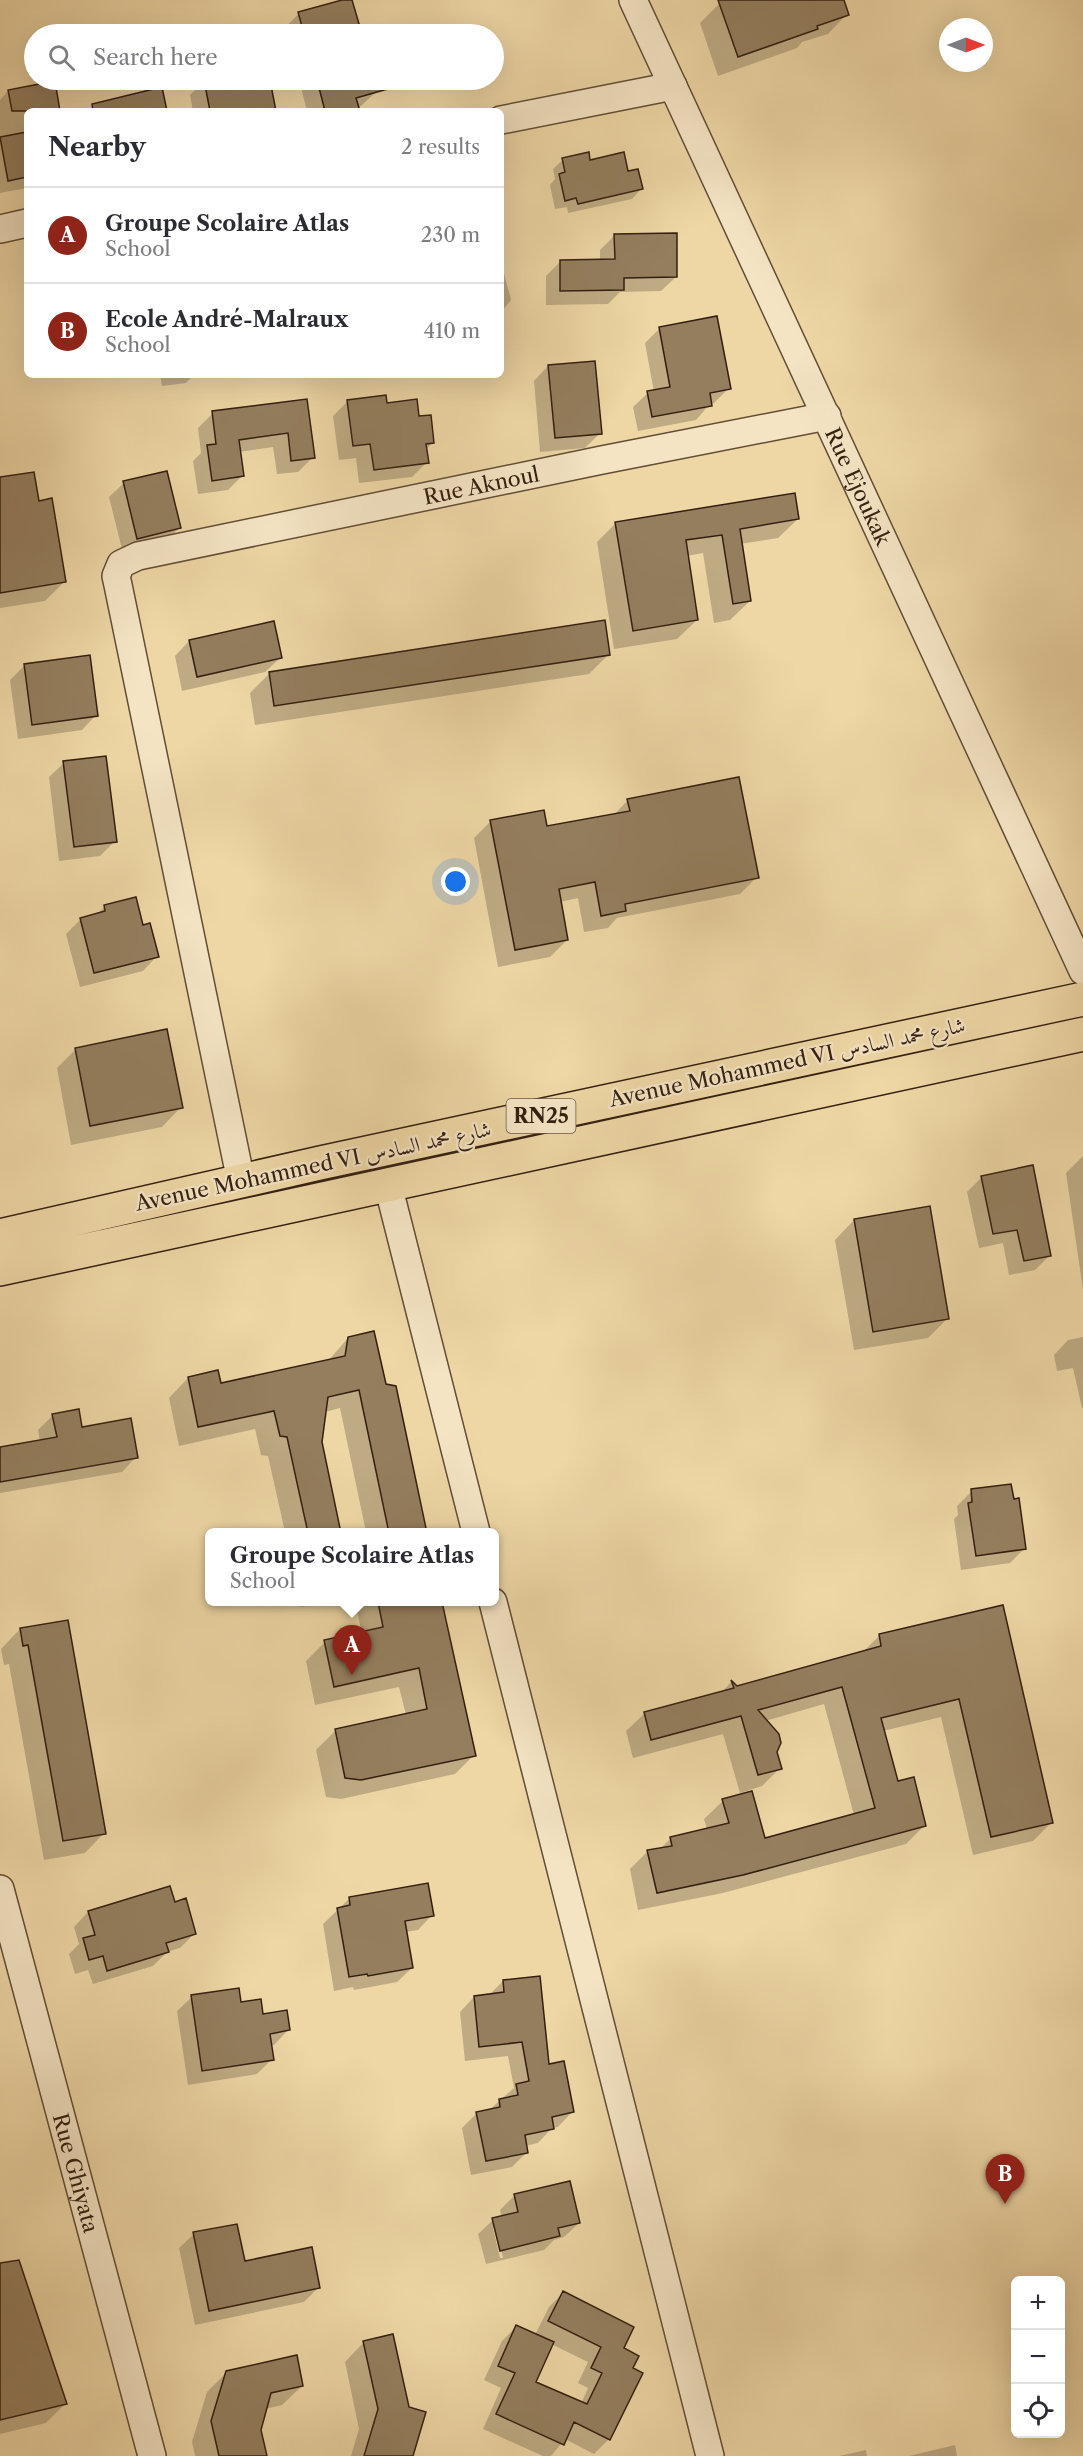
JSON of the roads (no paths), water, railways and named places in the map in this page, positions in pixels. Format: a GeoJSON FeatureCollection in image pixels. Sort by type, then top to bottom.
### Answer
{"type":"FeatureCollection","features":[{"type":"Feature","properties":{"kind":"main road","name":"Avenue Mohammed VI شارع محمد السادس"},"geometry":{"type":"LineString","coordinates":[[0,1236],[241,1181],[1083,999]]}},
{"type":"Feature","properties":{"kind":"main road","name":"Avenue Mohammed VI شارع محمد السادس"},"geometry":{"type":"LineString","coordinates":[[0,1269],[1083,1034]]}},
{"type":"Feature","properties":{"kind":"street","name":"Rue Ejoukak"},"geometry":{"type":"LineString","coordinates":[[633,0],[1083,971]]}},
{"type":"Feature","properties":{"kind":"street"},"geometry":{"type":"LineString","coordinates":[[504,119],[673,86]]}},
{"type":"Feature","properties":{"kind":"street"},"geometry":{"type":"LineString","coordinates":[[0,229],[24,224]]}},
{"type":"Feature","properties":{"kind":"street","name":"Rue Aknoul"},"geometry":{"type":"LineString","coordinates":[[241,1181],[116,576],[121,564],[138,556],[827,416]]}},
{"type":"Feature","properties":{"kind":"street"},"geometry":{"type":"LineString","coordinates":[[388,1185],[475,1528]]}},
{"type":"Feature","properties":{"kind":"street"},"geometry":{"type":"LineString","coordinates":[[495,1606],[710,2456]]}},
{"type":"Feature","properties":{"kind":"street","name":"Rue Ghiyata"},"geometry":{"type":"LineString","coordinates":[[0,1890],[152,2456]]}},
{"type":"Feature","properties":{"kind":"place","name":"Groupe Scolaire Atlas"},"geometry":{"type":"Point","coordinates":[352,1675]}},
{"type":"Feature","properties":{"kind":"place","name":"Ecole André-Malraux"},"geometry":{"type":"Point","coordinates":[1005,2204]}}]}
